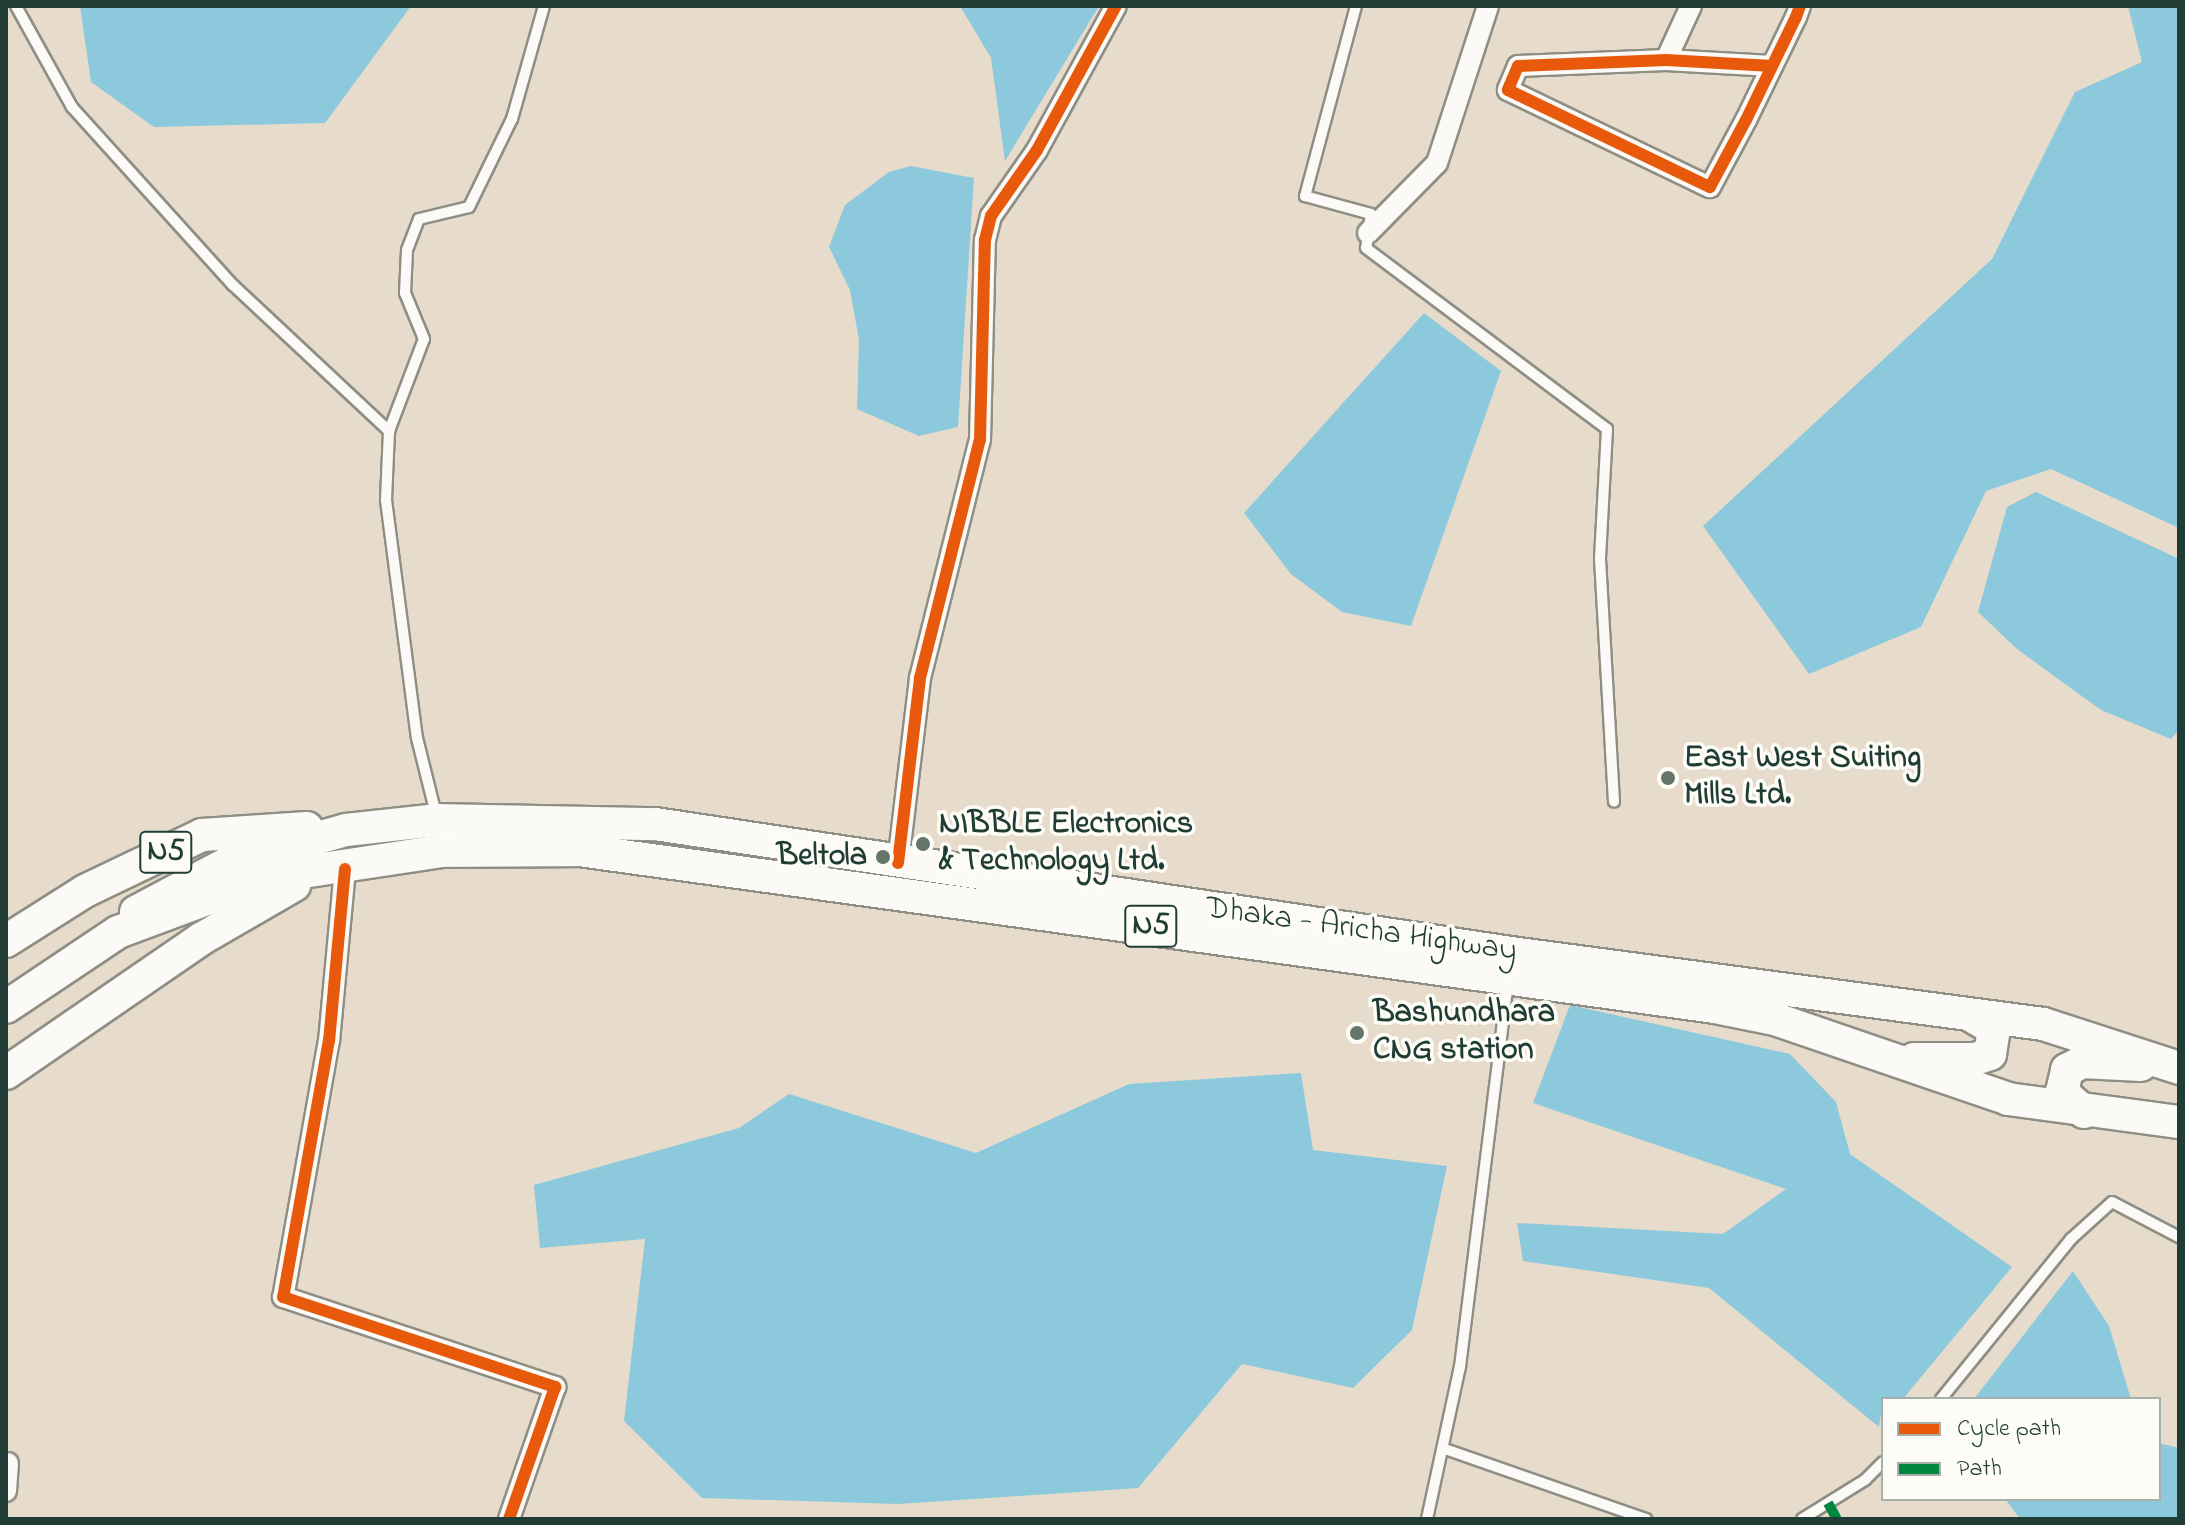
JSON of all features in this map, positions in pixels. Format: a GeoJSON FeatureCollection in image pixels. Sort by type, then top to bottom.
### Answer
{"type":"FeatureCollection","features":[{"type":"Feature","properties":{"kind":"highway","name":"Dhaka - Aricha Highway"},"geometry":{"type":"LineString","coordinates":[[6,941],[85,891],[202,835],[278,827],[346,830],[438,820],[655,824],[1511,953],[1961,1012],[2083,1033],[2179,1068]]}},
{"type":"Feature","properties":{"kind":"highway","name":"Dhaka - Aricha Highway"},"geometry":{"type":"LineString","coordinates":[[118,932],[148,902],[196,877],[346,830]]}},
{"type":"Feature","properties":{"kind":"highway","name":"N5"},"geometry":{"type":"LineString","coordinates":[[6,1007],[118,932],[263,878],[336,870],[441,851],[579,850],[1760,1016],[2008,1099],[2084,1112],[2179,1122]]}},
{"type":"Feature","properties":{"kind":"highway"},"geometry":{"type":"LineString","coordinates":[[13,1063],[223,925],[336,870]]}},
{"type":"Feature","properties":{"kind":"highway"},"geometry":{"type":"LineString","coordinates":[[1880,1058],[1975,1059],[1990,1054],[1994,1029],[1961,1012]]}},
{"type":"Feature","properties":{"kind":"highway"},"geometry":{"type":"LineString","coordinates":[[2084,1112],[2062,1092],[2067,1070],[2082,1062],[2179,1068]]}},
{"type":"Feature","properties":{"kind":"street"},"geometry":{"type":"LineString","coordinates":[[898,863],[920,678],[980,440],[985,240],[991,216],[1037,150],[1116,6]]}},
{"type":"Feature","properties":{"kind":"street"},"geometry":{"type":"LineString","coordinates":[[1368,233],[1437,163],[1488,6]]}},
{"type":"Feature","properties":{"kind":"street"},"geometry":{"type":"LineString","coordinates":[[1666,60],[1691,6]]}},
{"type":"Feature","properties":{"kind":"street"},"geometry":{"type":"LineString","coordinates":[[1772,66],[1666,60],[1518,66],[1508,90],[1710,187],[1772,66],[1800,6]]}},
{"type":"Feature","properties":{"kind":"street"},"geometry":{"type":"LineString","coordinates":[[336,870],[329,1040],[283,1297],[555,1387],[509,1519]]}},
{"type":"Feature","properties":{"kind":"street"},"geometry":{"type":"LineString","coordinates":[[6,1491],[8,1463]]}},
{"type":"Feature","properties":{"kind":"lane"},"geometry":{"type":"LineString","coordinates":[[16,6],[72,107],[233,285],[389,431]]}},
{"type":"Feature","properties":{"kind":"lane"},"geometry":{"type":"LineString","coordinates":[[438,820],[417,738],[387,515],[389,431],[424,339],[405,293],[407,250],[419,219],[469,207],[512,119],[544,6]]}},
{"type":"Feature","properties":{"kind":"lane"},"geometry":{"type":"LineString","coordinates":[[1356,6],[1305,196],[1371,214],[1366,248],[1607,429],[1600,559],[1614,802]]}},
{"type":"Feature","properties":{"kind":"lane"},"geometry":{"type":"LineString","coordinates":[[1427,1519],[1445,1449],[1491,1142],[1508,979]]}},
{"type":"Feature","properties":{"kind":"lane"},"geometry":{"type":"LineString","coordinates":[[1943,1397],[2071,1239],[2112,1202],[2179,1237]]}},
{"type":"Feature","properties":{"kind":"lane"},"geometry":{"type":"LineString","coordinates":[[1445,1449],[1646,1519]]}},
{"type":"Feature","properties":{"kind":"lane"},"geometry":{"type":"LineString","coordinates":[[1802,1519],[1865,1480],[1881,1464]]}},
{"type":"Feature","properties":{"kind":"water"},"geometry":{"type":"Polygon","coordinates":[[[80,6],[411,6],[325,123],[154,127],[91,82],[80,6]]]}},
{"type":"Feature","properties":{"kind":"water"},"geometry":{"type":"Polygon","coordinates":[[[960,6],[1099,6],[1005,161],[991,58],[960,6]]]}},
{"type":"Feature","properties":{"kind":"water"},"geometry":{"type":"Polygon","coordinates":[[[2128,6],[2179,6],[2179,528],[2051,469],[1986,491],[1921,627],[1809,674],[1703,526],[1992,259],[2075,92],[2142,62],[2128,6]]]}},
{"type":"Feature","properties":{"kind":"water"},"geometry":{"type":"Polygon","coordinates":[[[911,166],[974,178],[958,427],[919,436],[857,409],[859,340],[850,290],[829,247],[845,205],[889,172],[911,166]]]}},
{"type":"Feature","properties":{"kind":"water"},"geometry":{"type":"Polygon","coordinates":[[[1424,313],[1501,371],[1411,626],[1342,612],[1291,574],[1244,513],[1424,313]]]}},
{"type":"Feature","properties":{"kind":"water"},"geometry":{"type":"Polygon","coordinates":[[[2036,492],[2179,559],[2179,730],[2171,739],[2101,710],[2017,649],[1978,612],[2007,507],[2036,492]]]}},
{"type":"Feature","properties":{"kind":"water"},"geometry":{"type":"Polygon","coordinates":[[[1570,1005],[1790,1054],[1836,1102],[1850,1154],[2012,1267],[1905,1397],[1881,1397],[1879,1427],[1709,1288],[1523,1261],[1517,1223],[1723,1234],[1786,1189],[1533,1103],[1570,1005]]]}},
{"type":"Feature","properties":{"kind":"water"},"geometry":{"type":"Polygon","coordinates":[[[1301,1073],[1313,1150],[1447,1166],[1412,1330],[1353,1388],[1242,1364],[1138,1488],[898,1504],[702,1498],[624,1421],[645,1239],[540,1248],[534,1185],[739,1128],[789,1094],[976,1153],[1129,1084],[1301,1073]]]}},
{"type":"Feature","properties":{"kind":"water"},"geometry":{"type":"Polygon","coordinates":[[[2073,1271],[2109,1326],[2130,1397],[1976,1397],[2073,1271]]]}},
{"type":"Feature","properties":{"kind":"water"},"geometry":{"type":"Polygon","coordinates":[[[2161,1444],[2179,1448],[2179,1519],[2020,1519],[2006,1501],[2161,1501],[2161,1444]]]}},
{"type":"Feature","properties":{"kind":"marked path"},"geometry":{"type":"LineString","coordinates":[[1828,1503],[1837,1519]]}},
{"type":"Feature","properties":{"kind":"cycle path"},"geometry":{"type":"LineString","coordinates":[[898,863],[920,678],[980,440],[985,240],[991,216],[1037,150],[1116,6]]}},
{"type":"Feature","properties":{"kind":"cycle path"},"geometry":{"type":"LineString","coordinates":[[1772,66],[1666,60],[1518,66],[1508,90],[1710,187],[1746,120],[1796,17],[1800,6]]}},
{"type":"Feature","properties":{"kind":"cycle path"},"geometry":{"type":"LineString","coordinates":[[345,869],[329,1040],[283,1297],[555,1387],[509,1519]]}},
{"type":"Feature","properties":{"kind":"place","name":"East West Suiting Mills Ltd."},"geometry":{"type":"Point","coordinates":[1668,778]}},
{"type":"Feature","properties":{"kind":"place","name":"NIBBLE Electronics & Technology Ltd."},"geometry":{"type":"Point","coordinates":[923,844]}},
{"type":"Feature","properties":{"kind":"place","name":"Beltola"},"geometry":{"type":"Point","coordinates":[883,857]}},
{"type":"Feature","properties":{"kind":"place","name":"Bashundhara CNG station"},"geometry":{"type":"Point","coordinates":[1357,1033]}}]}
